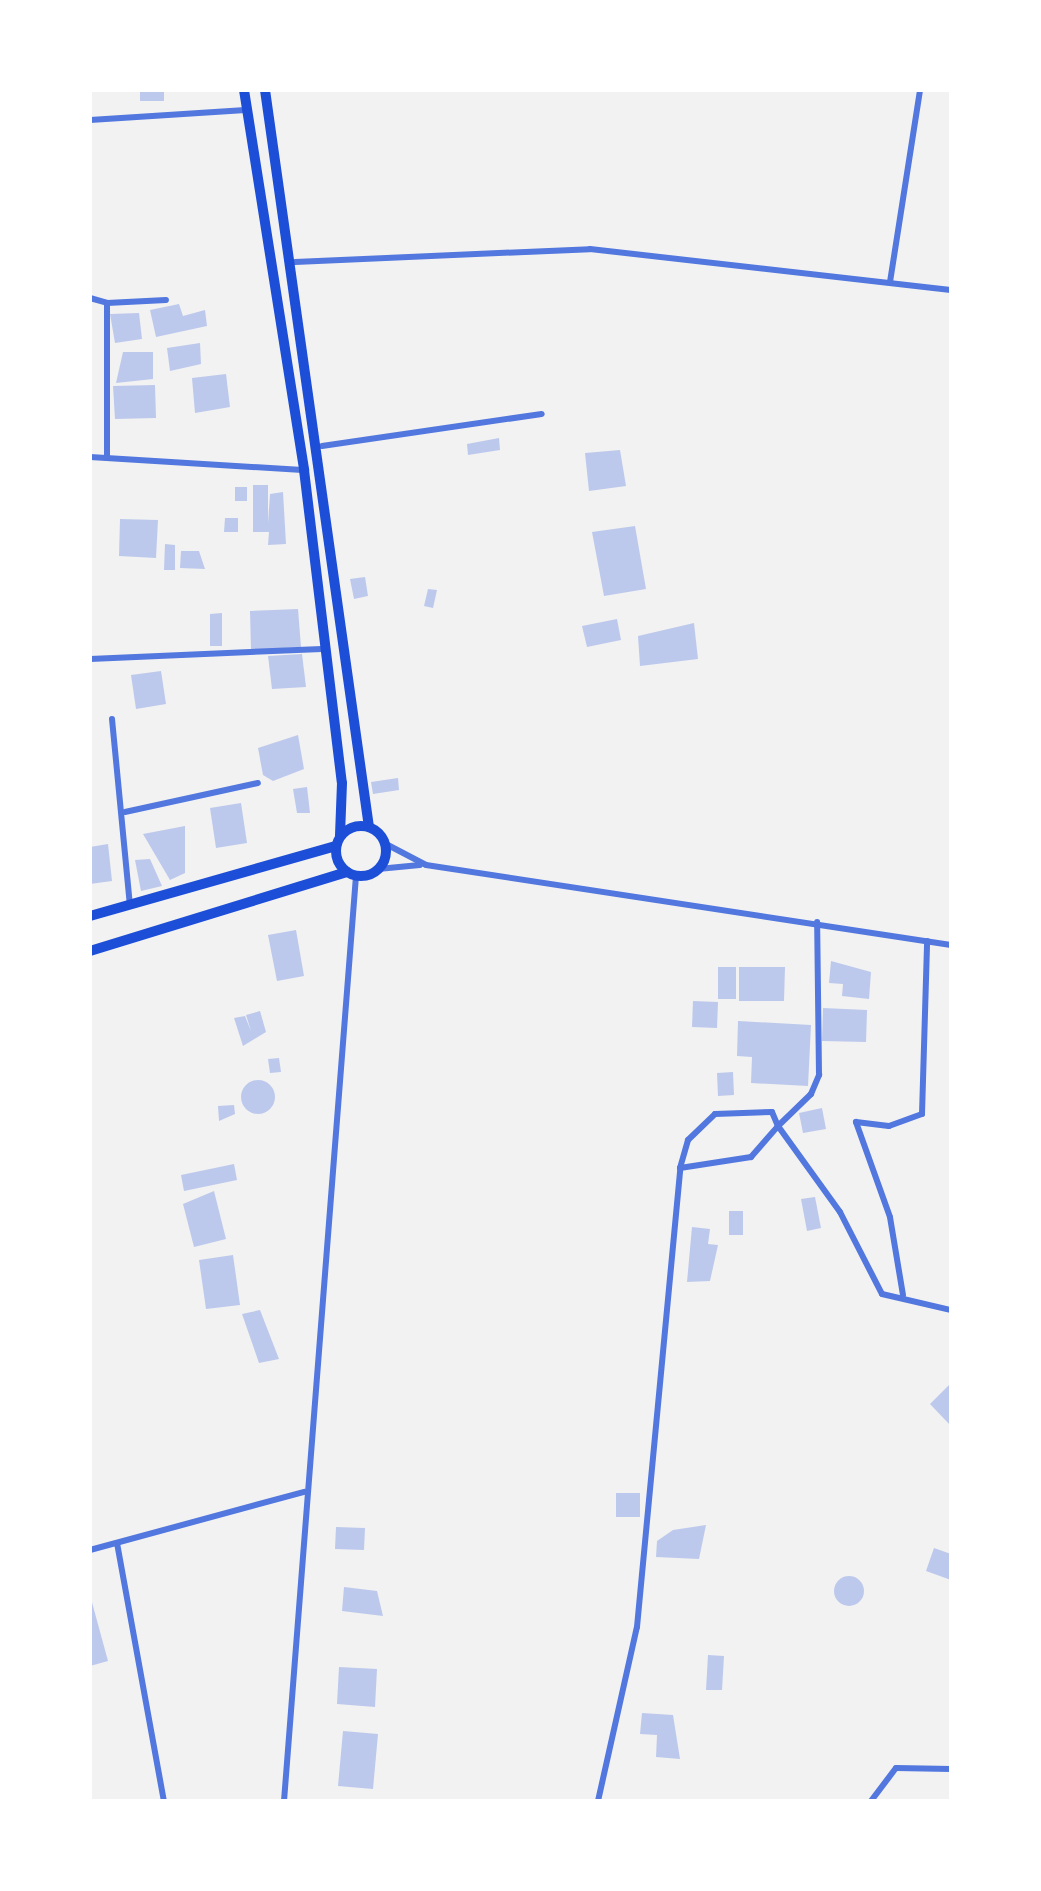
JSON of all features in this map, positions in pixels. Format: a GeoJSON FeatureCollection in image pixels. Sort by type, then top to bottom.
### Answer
{"type":"FeatureCollection","features":[{"type":"Feature","properties":{"kind":"main road"},"geometry":{"type":"LineString","coordinates":[[244,90],[304,470],[322,649],[342,782],[338,841],[352,874]]}},
{"type":"Feature","properties":{"kind":"main road"},"geometry":{"type":"LineString","coordinates":[[90,950],[378,869],[384,843],[369,827],[322,446],[265,90]]}},
{"type":"Feature","properties":{"kind":"main road"},"geometry":{"type":"LineString","coordinates":[[261,189],[281,189]]}},
{"type":"Feature","properties":{"kind":"main road"},"geometry":{"type":"LineString","coordinates":[[90,916],[338,841],[369,827]]}},
{"type":"Feature","properties":{"kind":"street"},"geometry":{"type":"LineString","coordinates":[[890,282],[920,90]]}},
{"type":"Feature","properties":{"kind":"street"},"geometry":{"type":"LineString","coordinates":[[90,120],[248,110]]}},
{"type":"Feature","properties":{"kind":"street"},"geometry":{"type":"LineString","coordinates":[[294,262],[590,249],[951,290]]}},
{"type":"Feature","properties":{"kind":"street"},"geometry":{"type":"LineString","coordinates":[[90,298],[107,303],[166,300]]}},
{"type":"Feature","properties":{"kind":"street"},"geometry":{"type":"LineString","coordinates":[[107,303],[107,458]]}},
{"type":"Feature","properties":{"kind":"street"},"geometry":{"type":"LineString","coordinates":[[322,446],[542,414]]}},
{"type":"Feature","properties":{"kind":"street"},"geometry":{"type":"LineString","coordinates":[[90,457],[304,470]]}},
{"type":"Feature","properties":{"kind":"street"},"geometry":{"type":"LineString","coordinates":[[90,659],[322,649]]}},
{"type":"Feature","properties":{"kind":"street"},"geometry":{"type":"LineString","coordinates":[[112,719],[125,812],[130,905]]}},
{"type":"Feature","properties":{"kind":"street"},"geometry":{"type":"LineString","coordinates":[[125,812],[258,784]]}},
{"type":"Feature","properties":{"kind":"street"},"geometry":{"type":"LineString","coordinates":[[384,843],[426,865]]}},
{"type":"Feature","properties":{"kind":"street"},"geometry":{"type":"LineString","coordinates":[[378,869],[426,865],[951,945]]}},
{"type":"Feature","properties":{"kind":"street"},"geometry":{"type":"LineString","coordinates":[[284,1801],[352,874]]}},
{"type":"Feature","properties":{"kind":"street"},"geometry":{"type":"LineString","coordinates":[[680,1168],[750,1157],[819,1075],[818,922]]}},
{"type":"Feature","properties":{"kind":"street"},"geometry":{"type":"LineString","coordinates":[[903,1295],[890,1217],[856,1122],[890,1126],[922,1114],[926,941]]}},
{"type":"Feature","properties":{"kind":"street"},"geometry":{"type":"LineString","coordinates":[[598,1801],[637,1627],[680,1168],[688,1140],[715,1114],[772,1112],[840,1212],[882,1294],[903,1295],[951,1310]]}},
{"type":"Feature","properties":{"kind":"street"},"geometry":{"type":"LineString","coordinates":[[90,1550],[304,1492]]}},
{"type":"Feature","properties":{"kind":"street"},"geometry":{"type":"LineString","coordinates":[[117,1543],[164,1801]]}},
{"type":"Feature","properties":{"kind":"street"},"geometry":{"type":"LineString","coordinates":[[871,1801],[896,1768],[951,1769]]}},
{"type":"Feature","properties":{"kind":"building"},"geometry":{"type":"Polygon","coordinates":[[[140,90],[164,90],[164,101],[140,101],[140,90]]]}},
{"type":"Feature","properties":{"kind":"building"},"geometry":{"type":"Polygon","coordinates":[[[179,304],[183,316],[205,310],[207,326],[156,337],[150,310],[179,304]]]}},
{"type":"Feature","properties":{"kind":"building"},"geometry":{"type":"Polygon","coordinates":[[[139,313],[142,339],[115,343],[110,314],[139,313]]]}},
{"type":"Feature","properties":{"kind":"building"},"geometry":{"type":"Polygon","coordinates":[[[200,343],[201,364],[170,371],[167,348],[200,343]]]}},
{"type":"Feature","properties":{"kind":"building"},"geometry":{"type":"Polygon","coordinates":[[[123,352],[153,352],[153,379],[116,383],[123,352]]]}},
{"type":"Feature","properties":{"kind":"building"},"geometry":{"type":"Polygon","coordinates":[[[226,374],[230,407],[195,413],[192,378],[226,374]]]}},
{"type":"Feature","properties":{"kind":"building"},"geometry":{"type":"Polygon","coordinates":[[[155,385],[156,418],[115,419],[113,386],[155,385]]]}},
{"type":"Feature","properties":{"kind":"building"},"geometry":{"type":"Polygon","coordinates":[[[499,438],[500,450],[468,455],[467,444],[499,438]]]}},
{"type":"Feature","properties":{"kind":"building"},"geometry":{"type":"Polygon","coordinates":[[[620,450],[626,486],[589,491],[585,453],[620,450]]]}},
{"type":"Feature","properties":{"kind":"building"},"geometry":{"type":"Polygon","coordinates":[[[253,485],[268,485],[268,523],[270,494],[283,492],[286,544],[268,545],[269,532],[253,532],[253,485]]]}},
{"type":"Feature","properties":{"kind":"building"},"geometry":{"type":"Polygon","coordinates":[[[235,487],[247,487],[247,501],[235,501],[235,487]]]}},
{"type":"Feature","properties":{"kind":"building"},"geometry":{"type":"Polygon","coordinates":[[[225,518],[238,518],[238,532],[224,532],[225,518]]]}},
{"type":"Feature","properties":{"kind":"building"},"geometry":{"type":"Polygon","coordinates":[[[120,519],[158,520],[156,558],[119,556],[120,519]]]}},
{"type":"Feature","properties":{"kind":"building"},"geometry":{"type":"Polygon","coordinates":[[[635,526],[646,589],[604,596],[592,532],[635,526]]]}},
{"type":"Feature","properties":{"kind":"building"},"geometry":{"type":"Polygon","coordinates":[[[165,544],[175,545],[175,570],[164,570],[165,544]]]}},
{"type":"Feature","properties":{"kind":"building"},"geometry":{"type":"Polygon","coordinates":[[[181,551],[199,551],[205,569],[180,568],[181,551]]]}},
{"type":"Feature","properties":{"kind":"building"},"geometry":{"type":"Polygon","coordinates":[[[365,577],[368,596],[354,599],[350,579],[365,577]]]}},
{"type":"Feature","properties":{"kind":"building"},"geometry":{"type":"Polygon","coordinates":[[[428,589],[437,590],[433,608],[424,606],[428,589]]]}},
{"type":"Feature","properties":{"kind":"building"},"geometry":{"type":"Polygon","coordinates":[[[298,609],[301,647],[251,650],[250,611],[298,609]]]}},
{"type":"Feature","properties":{"kind":"building"},"geometry":{"type":"Polygon","coordinates":[[[222,613],[222,646],[210,646],[210,614],[222,613]]]}},
{"type":"Feature","properties":{"kind":"building"},"geometry":{"type":"Polygon","coordinates":[[[617,619],[621,640],[587,647],[582,626],[617,619]]]}},
{"type":"Feature","properties":{"kind":"building"},"geometry":{"type":"Polygon","coordinates":[[[694,623],[698,659],[640,666],[638,636],[694,623]]]}},
{"type":"Feature","properties":{"kind":"building"},"geometry":{"type":"Polygon","coordinates":[[[302,654],[306,687],[272,689],[268,656],[302,654]]]}},
{"type":"Feature","properties":{"kind":"building"},"geometry":{"type":"Polygon","coordinates":[[[161,671],[166,704],[136,709],[131,675],[161,671]]]}},
{"type":"Feature","properties":{"kind":"building"},"geometry":{"type":"Polygon","coordinates":[[[298,735],[304,769],[273,781],[263,775],[258,748],[298,735]]]}},
{"type":"Feature","properties":{"kind":"building"},"geometry":{"type":"Polygon","coordinates":[[[398,778],[399,790],[373,794],[371,782],[398,778]]]}},
{"type":"Feature","properties":{"kind":"building"},"geometry":{"type":"Polygon","coordinates":[[[307,787],[310,813],[297,813],[293,789],[307,787]]]}},
{"type":"Feature","properties":{"kind":"building"},"geometry":{"type":"Polygon","coordinates":[[[241,803],[247,843],[216,848],[210,808],[241,803]]]}},
{"type":"Feature","properties":{"kind":"building"},"geometry":{"type":"Polygon","coordinates":[[[185,826],[185,873],[170,880],[143,834],[185,826]]]}},
{"type":"Feature","properties":{"kind":"building"},"geometry":{"type":"Polygon","coordinates":[[[108,844],[112,881],[90,884],[90,847],[108,844]]]}},
{"type":"Feature","properties":{"kind":"building"},"geometry":{"type":"Polygon","coordinates":[[[150,859],[162,886],[141,891],[135,860],[150,859]]]}},
{"type":"Feature","properties":{"kind":"building"},"geometry":{"type":"Polygon","coordinates":[[[296,930],[304,976],[277,981],[268,935],[296,930]]]}},
{"type":"Feature","properties":{"kind":"building"},"geometry":{"type":"Polygon","coordinates":[[[831,961],[871,972],[869,999],[842,996],[843,984],[829,983],[831,961]]]}},
{"type":"Feature","properties":{"kind":"building"},"geometry":{"type":"Polygon","coordinates":[[[718,967],[736,967],[736,999],[718,999],[718,967]]]}},
{"type":"Feature","properties":{"kind":"building"},"geometry":{"type":"Polygon","coordinates":[[[739,967],[785,967],[784,1001],[739,1001],[739,967]]]}},
{"type":"Feature","properties":{"kind":"building"},"geometry":{"type":"Polygon","coordinates":[[[693,1001],[718,1002],[717,1028],[692,1027],[693,1001]]]}},
{"type":"Feature","properties":{"kind":"building"},"geometry":{"type":"Polygon","coordinates":[[[823,1008],[867,1010],[866,1042],[822,1041],[823,1008]]]}},
{"type":"Feature","properties":{"kind":"building"},"geometry":{"type":"Polygon","coordinates":[[[260,1011],[266,1032],[243,1046],[234,1018],[245,1016],[251,1031],[246,1015],[260,1011]]]}},
{"type":"Feature","properties":{"kind":"building"},"geometry":{"type":"Polygon","coordinates":[[[738,1021],[811,1025],[808,1086],[751,1083],[752,1057],[737,1056],[738,1021]]]}},
{"type":"Feature","properties":{"kind":"building"},"geometry":{"type":"Polygon","coordinates":[[[279,1058],[281,1072],[270,1073],[268,1059],[279,1058]]]}},
{"type":"Feature","properties":{"kind":"building"},"geometry":{"type":"Polygon","coordinates":[[[733,1072],[734,1095],[718,1096],[717,1073],[733,1072]]]}},
{"type":"Feature","properties":{"kind":"building"},"geometry":{"type":"Polygon","coordinates":[[[258,1080],[270,1085],[275,1097],[270,1109],[258,1114],[246,1109],[241,1097],[246,1085],[258,1080]]]}},
{"type":"Feature","properties":{"kind":"building"},"geometry":{"type":"Polygon","coordinates":[[[234,1105],[235,1114],[219,1121],[218,1106],[234,1105]]]}},
{"type":"Feature","properties":{"kind":"building"},"geometry":{"type":"Polygon","coordinates":[[[822,1108],[826,1129],[803,1133],[799,1113],[822,1108]]]}},
{"type":"Feature","properties":{"kind":"building"},"geometry":{"type":"Polygon","coordinates":[[[234,1164],[237,1180],[184,1191],[181,1175],[234,1164]]]}},
{"type":"Feature","properties":{"kind":"building"},"geometry":{"type":"Polygon","coordinates":[[[214,1191],[226,1239],[194,1247],[183,1204],[214,1191]]]}},
{"type":"Feature","properties":{"kind":"building"},"geometry":{"type":"Polygon","coordinates":[[[815,1197],[821,1228],[807,1231],[801,1199],[815,1197]]]}},
{"type":"Feature","properties":{"kind":"building"},"geometry":{"type":"Polygon","coordinates":[[[729,1211],[743,1211],[743,1235],[729,1235],[729,1211]]]}},
{"type":"Feature","properties":{"kind":"building"},"geometry":{"type":"Polygon","coordinates":[[[692,1227],[710,1229],[708,1244],[718,1245],[710,1281],[687,1282],[692,1227]]]}},
{"type":"Feature","properties":{"kind":"building"},"geometry":{"type":"Polygon","coordinates":[[[233,1255],[240,1305],[206,1309],[199,1260],[233,1255]]]}},
{"type":"Feature","properties":{"kind":"building"},"geometry":{"type":"Polygon","coordinates":[[[260,1310],[279,1359],[259,1363],[242,1314],[260,1310]]]}},
{"type":"Feature","properties":{"kind":"building"},"geometry":{"type":"Polygon","coordinates":[[[951,1383],[951,1426],[930,1404],[951,1383]]]}},
{"type":"Feature","properties":{"kind":"building"},"geometry":{"type":"Polygon","coordinates":[[[616,1493],[640,1493],[640,1517],[616,1517],[616,1493]]]}},
{"type":"Feature","properties":{"kind":"building"},"geometry":{"type":"Polygon","coordinates":[[[706,1525],[699,1559],[656,1557],[657,1541],[673,1530],[706,1525]]]}},
{"type":"Feature","properties":{"kind":"building"},"geometry":{"type":"Polygon","coordinates":[[[336,1527],[365,1528],[364,1550],[335,1549],[336,1527]]]}},
{"type":"Feature","properties":{"kind":"building"},"geometry":{"type":"Polygon","coordinates":[[[934,1548],[951,1554],[951,1580],[926,1571],[934,1548]]]}},
{"type":"Feature","properties":{"kind":"building"},"geometry":{"type":"Polygon","coordinates":[[[849,1576],[860,1580],[864,1591],[860,1602],[849,1606],[838,1602],[834,1591],[838,1580],[849,1576]]]}},
{"type":"Feature","properties":{"kind":"building"},"geometry":{"type":"Polygon","coordinates":[[[344,1587],[377,1591],[383,1616],[342,1611],[344,1587]]]}},
{"type":"Feature","properties":{"kind":"building"},"geometry":{"type":"Polygon","coordinates":[[[90,1595],[108,1661],[90,1666],[90,1595]]]}},
{"type":"Feature","properties":{"kind":"building"},"geometry":{"type":"Polygon","coordinates":[[[708,1655],[724,1656],[722,1690],[706,1690],[708,1655]]]}},
{"type":"Feature","properties":{"kind":"building"},"geometry":{"type":"Polygon","coordinates":[[[339,1667],[377,1669],[375,1707],[337,1704],[339,1667]]]}},
{"type":"Feature","properties":{"kind":"building"},"geometry":{"type":"Polygon","coordinates":[[[642,1713],[673,1715],[680,1759],[656,1757],[657,1735],[640,1734],[642,1713]]]}},
{"type":"Feature","properties":{"kind":"building"},"geometry":{"type":"Polygon","coordinates":[[[343,1731],[378,1734],[373,1789],[338,1786],[343,1731]]]}}]}
